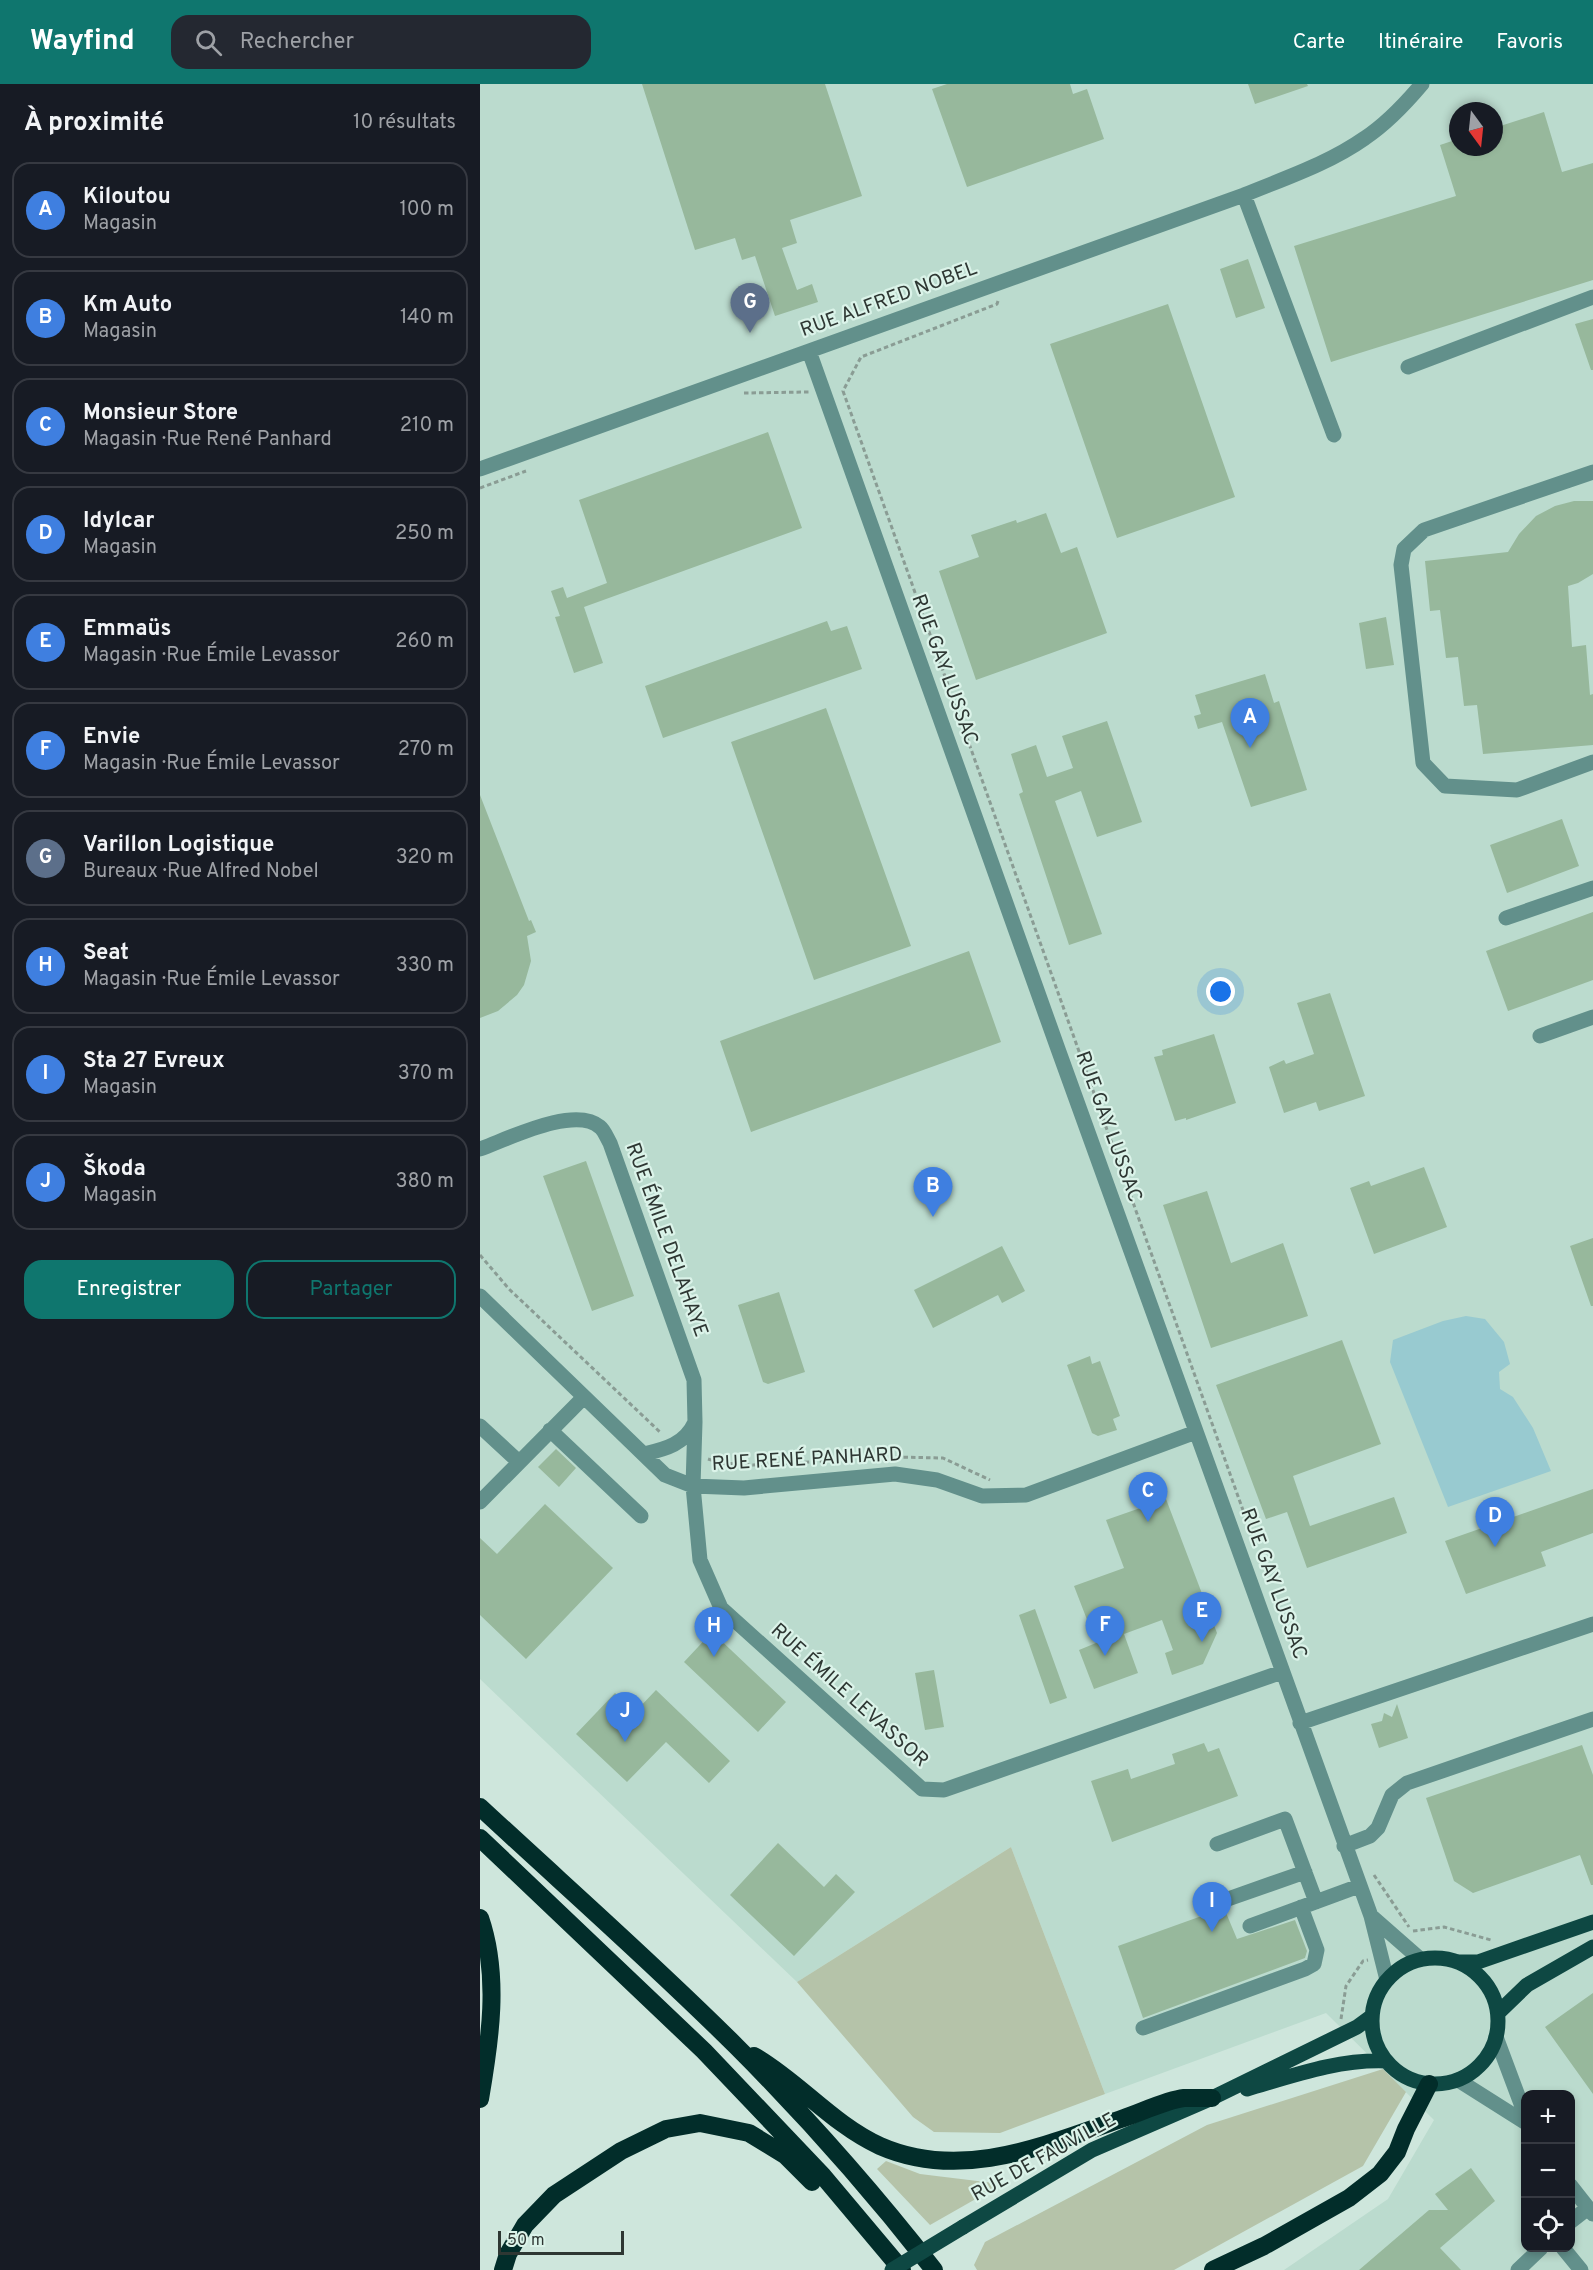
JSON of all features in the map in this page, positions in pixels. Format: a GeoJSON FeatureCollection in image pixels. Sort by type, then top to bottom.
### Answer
{"type":"FeatureCollection","features":[{"type":"Feature","properties":{"kind":"highway"},"geometry":{"type":"LineString","coordinates":[[480,1807],[736,2046],[822,2138],[901,2228],[934,2270]]}},
{"type":"Feature","properties":{"kind":"highway"},"geometry":{"type":"LineString","coordinates":[[480,1839],[704,2051],[823,2176],[902,2270]]}},
{"type":"Feature","properties":{"kind":"highway"},"geometry":{"type":"LineString","coordinates":[[480,1918],[485,1932],[490,1970],[490,2040],[480,2099]]}},
{"type":"Feature","properties":{"kind":"highway"},"geometry":{"type":"LineString","coordinates":[[736,2046],[777,2070],[816,2105],[848,2128],[881,2146],[933,2161],[994,2158],[1025,2152],[1182,2098],[1212,2098]]}},
{"type":"Feature","properties":{"kind":"highway"},"geometry":{"type":"LineString","coordinates":[[1213,2270],[1264,2246],[1349,2198],[1380,2174],[1397,2152],[1406,2128],[1430,2084]]}},
{"type":"Feature","properties":{"kind":"highway"},"geometry":{"type":"LineString","coordinates":[[503,2270],[508,2254],[525,2225],[554,2195],[621,2151],[666,2129],[700,2122],[749,2133],[785,2155],[830,2200],[873,2235]]}},
{"type":"Feature","properties":{"kind":"main road"},"geometry":{"type":"LineString","coordinates":[[1459,1962],[1474,1971],[1494,1997],[1498,2013],[1496,2037],[1488,2055],[1475,2070],[1458,2080],[1430,2084],[1406,2076],[1386,2061],[1377,2047],[1372,2032],[1372,2016],[1376,1997],[1387,1980],[1401,1967],[1420,1959],[1440,1958],[1459,1962],[1478,1962],[1593,1922]]}},
{"type":"Feature","properties":{"kind":"main road"},"geometry":{"type":"LineString","coordinates":[[1498,2013],[1527,1985],[1593,1947]]}},
{"type":"Feature","properties":{"kind":"main road"},"geometry":{"type":"LineString","coordinates":[[1212,2098],[1342,2034],[1372,2016]]}},
{"type":"Feature","properties":{"kind":"main road"},"geometry":{"type":"LineString","coordinates":[[1212,2098],[1319,2069],[1365,2060],[1386,2061]]}},
{"type":"Feature","properties":{"kind":"main road","name":"RUE DE FAUVILLE"},"geometry":{"type":"LineString","coordinates":[[892,2270],[1092,2150],[1212,2098]]}},
{"type":"Feature","properties":{"kind":"street","name":"RUE ALFRED NOBEL"},"geometry":{"type":"LineString","coordinates":[[480,469],[1010,280],[1244,195],[1320,164],[1366,138],[1405,104],[1422,84]]}},
{"type":"Feature","properties":{"kind":"street"},"geometry":{"type":"LineString","coordinates":[[1244,195],[1334,435]]}},
{"type":"Feature","properties":{"kind":"street"},"geometry":{"type":"LineString","coordinates":[[1408,367],[1593,297]]}},
{"type":"Feature","properties":{"kind":"street","name":"RUE GAY LUSSAC"},"geometry":{"type":"LineString","coordinates":[[809,351],[1371,1916],[1387,1980]]}},
{"type":"Feature","properties":{"kind":"street"},"geometry":{"type":"LineString","coordinates":[[1593,472],[1424,530],[1404,549],[1401,565],[1423,763],[1445,786],[1517,790],[1593,762]]}},
{"type":"Feature","properties":{"kind":"street"},"geometry":{"type":"LineString","coordinates":[[1506,918],[1593,888]]}},
{"type":"Feature","properties":{"kind":"street"},"geometry":{"type":"LineString","coordinates":[[1540,1036],[1593,1017]]}},
{"type":"Feature","properties":{"kind":"street","name":"RUE ÉMILE DELAHAYE"},"geometry":{"type":"LineString","coordinates":[[480,1149],[562,1120],[582,1119],[600,1127],[610,1143],[694,1380],[693,1486]]}},
{"type":"Feature","properties":{"kind":"street","name":"RUE RENÉ PANHARD"},"geometry":{"type":"LineString","coordinates":[[480,1296],[665,1475],[693,1486],[744,1488],[895,1474],[937,1480],[982,1496],[1026,1495],[1196,1432]]}},
{"type":"Feature","properties":{"kind":"street"},"geometry":{"type":"LineString","coordinates":[[480,1502],[584,1397]]}},
{"type":"Feature","properties":{"kind":"street"},"geometry":{"type":"LineString","coordinates":[[644,1454],[677,1444],[690,1432],[695,1422]]}},
{"type":"Feature","properties":{"kind":"street"},"geometry":{"type":"LineString","coordinates":[[480,1426],[519,1462]]}},
{"type":"Feature","properties":{"kind":"street"},"geometry":{"type":"LineString","coordinates":[[550,1430],[641,1516]]}},
{"type":"Feature","properties":{"kind":"street","name":"RUE ÉMILE LEVASSOR"},"geometry":{"type":"LineString","coordinates":[[693,1486],[700,1560],[721,1608],[922,1789],[944,1790],[1282,1672]]}},
{"type":"Feature","properties":{"kind":"street"},"geometry":{"type":"LineString","coordinates":[[1300,1723],[1593,1624]]}},
{"type":"Feature","properties":{"kind":"street"},"geometry":{"type":"LineString","coordinates":[[1344,1846],[1370,1836],[1378,1828],[1392,1796],[1407,1784],[1593,1719]]}},
{"type":"Feature","properties":{"kind":"street"},"geometry":{"type":"LineString","coordinates":[[1217,1844],[1285,1819],[1316,1902]]}},
{"type":"Feature","properties":{"kind":"street"},"geometry":{"type":"LineString","coordinates":[[1228,1899],[1305,1872]]}},
{"type":"Feature","properties":{"kind":"street"},"geometry":{"type":"LineString","coordinates":[[1250,1926],[1359,1886]]}},
{"type":"Feature","properties":{"kind":"street"},"geometry":{"type":"LineString","coordinates":[[1143,2028],[1314,1964],[1317,1950],[1301,1907]]}},
{"type":"Feature","properties":{"kind":"street","name":"RUE GAY LUSSAC"},"geometry":{"type":"LineString","coordinates":[[1371,1916],[1420,1959]]}},
{"type":"Feature","properties":{"kind":"street"},"geometry":{"type":"LineString","coordinates":[[1496,2037],[1521,2104]]}},
{"type":"Feature","properties":{"kind":"street"},"geometry":{"type":"LineString","coordinates":[[1458,2080],[1521,2120]]}},
{"type":"Feature","properties":{"kind":"street"},"geometry":{"type":"LineString","coordinates":[[1575,2192],[1590,2211],[1575,2219]]}},
{"type":"Feature","properties":{"kind":"street"},"geometry":{"type":"LineString","coordinates":[[1518,2270],[1536,2252]]}},
{"type":"Feature","properties":{"kind":"street"},"geometry":{"type":"LineString","coordinates":[[1567,2252],[1581,2270]]}},
{"type":"Feature","properties":{"kind":"path"},"geometry":{"type":"LineString","coordinates":[[1010,280],[997,304],[861,357],[843,391],[1247,1521]]}},
{"type":"Feature","properties":{"kind":"path"},"geometry":{"type":"LineString","coordinates":[[739,393],[823,392]]}},
{"type":"Feature","properties":{"kind":"path"},"geometry":{"type":"LineString","coordinates":[[480,488],[534,468]]}},
{"type":"Feature","properties":{"kind":"path"},"geometry":{"type":"LineString","coordinates":[[480,1256],[509,1289],[664,1436],[677,1444]]}},
{"type":"Feature","properties":{"kind":"path"},"geometry":{"type":"LineString","coordinates":[[1196,1432],[1216,1434]]}},
{"type":"Feature","properties":{"kind":"path"},"geometry":{"type":"LineString","coordinates":[[694,1453],[720,1463],[753,1465],[910,1456],[943,1458],[996,1483]]}},
{"type":"Feature","properties":{"kind":"path"},"geometry":{"type":"LineString","coordinates":[[1373,1872],[1412,1931],[1444,1927],[1488,1938],[1510,1950]]}},
{"type":"Feature","properties":{"kind":"path"},"geometry":{"type":"LineString","coordinates":[[1342,2034],[1341,2015],[1346,1986],[1363,1961],[1379,1951]]}},
{"type":"Feature","properties":{"kind":"shaded area"},"geometry":{"type":"Polygon","coordinates":[[[480,84],[1593,84],[1593,2270],[1284,2270],[1388,2199],[1434,2120],[1326,2013],[1105,2094],[1011,1847],[797,1982],[480,1679],[480,84]]]}},
{"type":"Feature","properties":{"kind":"shaded area"},"geometry":{"type":"Polygon","coordinates":[[[1011,1847],[1105,2094],[1000,2133],[934,2132],[913,2117],[797,1982],[1011,1847]]]}},
{"type":"Feature","properties":{"kind":"shaded area"},"geometry":{"type":"Polygon","coordinates":[[[1383,2069],[1406,2092],[1363,2166],[1174,2270],[977,2270],[974,2265],[985,2242],[1207,2125],[1383,2069]]]}},
{"type":"Feature","properties":{"kind":"shaded area"},"geometry":{"type":"Polygon","coordinates":[[[886,2161],[920,2174],[1002,2184],[930,2225],[877,2169],[886,2161]]]}},
{"type":"Feature","properties":{"kind":"water"},"geometry":{"type":"Polygon","coordinates":[[[1466,1316],[1485,1319],[1504,1342],[1510,1364],[1499,1372],[1500,1389],[1513,1397],[1533,1428],[1551,1471],[1448,1507],[1390,1362],[1393,1340],[1443,1321],[1466,1316]]]}},
{"type":"Feature","properties":{"kind":"building"},"geometry":{"type":"Polygon","coordinates":[[[642,84],[825,84],[862,196],[790,220],[797,243],[782,248],[797,290],[812,284],[818,302],[775,316],[755,256],[742,260],[735,238],[695,250],[642,84]]]}},
{"type":"Feature","properties":{"kind":"building"},"geometry":{"type":"Polygon","coordinates":[[[947,84],[1070,84],[1073,94],[1087,89],[1104,139],[967,187],[932,89],[947,84]]]}},
{"type":"Feature","properties":{"kind":"building"},"geometry":{"type":"Polygon","coordinates":[[[1248,84],[1307,84],[1308,86],[1255,104],[1248,84]]]}},
{"type":"Feature","properties":{"kind":"building"},"geometry":{"type":"Polygon","coordinates":[[[1544,112],[1562,172],[1593,163],[1593,280],[1331,362],[1294,246],[1456,196],[1440,145],[1449,142],[1449,156],[1503,156],[1503,125],[1544,112]]]}},
{"type":"Feature","properties":{"kind":"building"},"geometry":{"type":"Polygon","coordinates":[[[1248,259],[1265,308],[1236,318],[1220,269],[1248,259]]]}},
{"type":"Feature","properties":{"kind":"building"},"geometry":{"type":"Polygon","coordinates":[[[1168,304],[1235,497],[1117,538],[1050,344],[1168,304]]]}},
{"type":"Feature","properties":{"kind":"building"},"geometry":{"type":"Polygon","coordinates":[[[1593,319],[1593,370],[1591,370],[1575,324],[1593,319]]]}},
{"type":"Feature","properties":{"kind":"building"},"geometry":{"type":"Polygon","coordinates":[[[768,432],[802,528],[584,607],[603,663],[574,673],[555,617],[560,616],[551,591],[563,587],[567,598],[607,583],[579,500],[768,432]]]}},
{"type":"Feature","properties":{"kind":"building"},"geometry":{"type":"Polygon","coordinates":[[[1574,501],[1593,501],[1593,574],[1568,586],[1572,647],[1586,645],[1590,695],[1593,694],[1593,745],[1483,754],[1477,705],[1464,706],[1458,657],[1446,658],[1440,610],[1430,611],[1425,561],[1508,552],[1519,534],[1536,516],[1555,506],[1574,501]]]}},
{"type":"Feature","properties":{"kind":"building"},"geometry":{"type":"Polygon","coordinates":[[[1046,513],[1061,553],[1077,547],[1107,633],[976,680],[939,571],[979,557],[971,535],[1046,513]]]}},
{"type":"Feature","properties":{"kind":"building"},"geometry":{"type":"Polygon","coordinates":[[[1386,617],[1394,665],[1366,669],[1359,623],[1386,617]]]}},
{"type":"Feature","properties":{"kind":"building"},"geometry":{"type":"Polygon","coordinates":[[[827,621],[831,631],[847,626],[862,669],[663,738],[645,686],[827,621]]]}},
{"type":"Feature","properties":{"kind":"building"},"geometry":{"type":"Polygon","coordinates":[[[1265,674],[1274,703],[1279,701],[1307,790],[1251,807],[1222,722],[1198,729],[1194,716],[1201,714],[1195,695],[1265,674]]]}},
{"type":"Feature","properties":{"kind":"building"},"geometry":{"type":"Polygon","coordinates":[[[826,708],[911,946],[814,980],[731,742],[826,708]]]}},
{"type":"Feature","properties":{"kind":"building"},"geometry":{"type":"Polygon","coordinates":[[[1107,721],[1142,822],[1097,837],[1081,791],[1055,801],[1102,934],[1069,945],[1019,794],[1023,792],[1011,754],[1036,745],[1047,777],[1073,768],[1062,736],[1107,721]]]}},
{"type":"Feature","properties":{"kind":"building"},"geometry":{"type":"Polygon","coordinates":[[[480,795],[529,921],[531,920],[536,932],[527,936],[531,961],[524,985],[517,995],[498,1011],[480,1018],[480,795]]]}},
{"type":"Feature","properties":{"kind":"building"},"geometry":{"type":"Polygon","coordinates":[[[1562,819],[1579,866],[1507,893],[1490,845],[1562,819]]]}},
{"type":"Feature","properties":{"kind":"building"},"geometry":{"type":"Polygon","coordinates":[[[1593,912],[1593,980],[1508,1011],[1486,951],[1593,912]]]}},
{"type":"Feature","properties":{"kind":"building"},"geometry":{"type":"Polygon","coordinates":[[[969,951],[1001,1042],[751,1132],[720,1041],[969,951]]]}},
{"type":"Feature","properties":{"kind":"building"},"geometry":{"type":"Polygon","coordinates":[[[1330,993],[1365,1096],[1319,1111],[1316,1102],[1284,1113],[1269,1067],[1284,1060],[1286,1064],[1314,1054],[1297,1003],[1330,993]]]}},
{"type":"Feature","properties":{"kind":"building"},"geometry":{"type":"Polygon","coordinates":[[[1214,1034],[1236,1103],[1186,1120],[1186,1118],[1175,1121],[1154,1057],[1163,1055],[1162,1050],[1214,1034]]]}},
{"type":"Feature","properties":{"kind":"building"},"geometry":{"type":"Polygon","coordinates":[[[586,1161],[634,1296],[592,1311],[543,1176],[586,1161]]]}},
{"type":"Feature","properties":{"kind":"building"},"geometry":{"type":"Polygon","coordinates":[[[1424,1167],[1447,1227],[1374,1254],[1350,1188],[1369,1181],[1371,1186],[1424,1167]]]}},
{"type":"Feature","properties":{"kind":"building"},"geometry":{"type":"Polygon","coordinates":[[[1207,1191],[1231,1263],[1283,1243],[1308,1316],[1211,1348],[1163,1205],[1207,1191]]]}},
{"type":"Feature","properties":{"kind":"building"},"geometry":{"type":"Polygon","coordinates":[[[1593,1238],[1593,1306],[1591,1306],[1570,1246],[1593,1238]]]}},
{"type":"Feature","properties":{"kind":"building"},"geometry":{"type":"Polygon","coordinates":[[[1002,1246],[1025,1291],[1002,1303],[998,1295],[933,1328],[914,1290],[1002,1246]]]}},
{"type":"Feature","properties":{"kind":"building"},"geometry":{"type":"Polygon","coordinates":[[[779,1292],[805,1372],[768,1384],[763,1382],[738,1305],[779,1292]]]}},
{"type":"Feature","properties":{"kind":"building"},"geometry":{"type":"Polygon","coordinates":[[[1342,1340],[1381,1444],[1293,1476],[1310,1526],[1394,1497],[1407,1533],[1307,1568],[1287,1512],[1266,1519],[1216,1385],[1342,1340]]]}},
{"type":"Feature","properties":{"kind":"building"},"geometry":{"type":"Polygon","coordinates":[[[1090,1356],[1092,1364],[1100,1361],[1120,1416],[1113,1419],[1117,1430],[1098,1436],[1092,1433],[1067,1365],[1090,1356]]]}},
{"type":"Feature","properties":{"kind":"building"},"geometry":{"type":"Polygon","coordinates":[[[556,1449],[576,1468],[559,1487],[538,1467],[556,1449]]]}},
{"type":"Feature","properties":{"kind":"building"},"geometry":{"type":"Polygon","coordinates":[[[1593,1489],[1593,1533],[1541,1552],[1546,1566],[1466,1594],[1445,1541],[1593,1489]]]}},
{"type":"Feature","properties":{"kind":"building"},"geometry":{"type":"Polygon","coordinates":[[[1166,1499],[1217,1633],[1203,1664],[1172,1675],[1165,1653],[1173,1650],[1162,1620],[1124,1634],[1138,1673],[1094,1689],[1079,1650],[1096,1643],[1074,1586],[1124,1568],[1106,1520],[1166,1499]]]}},
{"type":"Feature","properties":{"kind":"building"},"geometry":{"type":"Polygon","coordinates":[[[545,1504],[613,1568],[526,1659],[480,1615],[480,1538],[497,1554],[545,1504]]]}},
{"type":"Feature","properties":{"kind":"building"},"geometry":{"type":"Polygon","coordinates":[[[1035,1609],[1067,1698],[1050,1704],[1019,1615],[1035,1609]]]}},
{"type":"Feature","properties":{"kind":"building"},"geometry":{"type":"Polygon","coordinates":[[[712,1632],[786,1702],[758,1732],[684,1662],[712,1632]]]}},
{"type":"Feature","properties":{"kind":"building"},"geometry":{"type":"Polygon","coordinates":[[[934,1670],[944,1727],[925,1730],[915,1673],[934,1670]]]}},
{"type":"Feature","properties":{"kind":"building"},"geometry":{"type":"Polygon","coordinates":[[[656,1690],[730,1761],[709,1783],[666,1742],[627,1782],[576,1734],[615,1693],[635,1712],[656,1690]]]}},
{"type":"Feature","properties":{"kind":"building"},"geometry":{"type":"Polygon","coordinates":[[[1397,1704],[1408,1738],[1379,1748],[1371,1724],[1382,1721],[1384,1713],[1392,1717],[1397,1704]]]}},
{"type":"Feature","properties":{"kind":"building"},"geometry":{"type":"Polygon","coordinates":[[[1204,1743],[1208,1752],[1219,1748],[1238,1796],[1112,1842],[1091,1781],[1128,1769],[1131,1779],[1175,1764],[1172,1754],[1204,1743]]]}},
{"type":"Feature","properties":{"kind":"building"},"geometry":{"type":"Polygon","coordinates":[[[1582,1745],[1593,1775],[1593,1885],[1591,1885],[1580,1855],[1473,1893],[1454,1881],[1426,1798],[1582,1745]]]}},
{"type":"Feature","properties":{"kind":"building"},"geometry":{"type":"Polygon","coordinates":[[[778,1843],[824,1887],[836,1874],[855,1892],[794,1956],[730,1895],[778,1843]]]}},
{"type":"Feature","properties":{"kind":"building"},"geometry":{"type":"Polygon","coordinates":[[[1224,1908],[1237,1939],[1295,1920],[1307,1951],[1305,1958],[1143,2018],[1118,1946],[1224,1908]]]}},
{"type":"Feature","properties":{"kind":"building"},"geometry":{"type":"Polygon","coordinates":[[[1593,1993],[1593,2094],[1545,2027],[1593,1993]]]}},
{"type":"Feature","properties":{"kind":"building"},"geometry":{"type":"Polygon","coordinates":[[[1471,2168],[1495,2201],[1440,2248],[1461,2270],[1359,2270],[1429,2210],[1448,2210],[1435,2194],[1471,2168]]]}},
{"type":"Feature","properties":{"kind":"place","name":"Varillon Logistique"},"geometry":{"type":"Point","coordinates":[750,333]}},
{"type":"Feature","properties":{"kind":"place","name":"Kiloutou"},"geometry":{"type":"Point","coordinates":[1250,748]}},
{"type":"Feature","properties":{"kind":"place","name":"Km Auto"},"geometry":{"type":"Point","coordinates":[933,1217]}},
{"type":"Feature","properties":{"kind":"place","name":"Monsieur Store"},"geometry":{"type":"Point","coordinates":[1148,1522]}},
{"type":"Feature","properties":{"kind":"place","name":"Idylcar"},"geometry":{"type":"Point","coordinates":[1495,1547]}},
{"type":"Feature","properties":{"kind":"place","name":"Emmaüs"},"geometry":{"type":"Point","coordinates":[1202,1642]}},
{"type":"Feature","properties":{"kind":"place","name":"Envie"},"geometry":{"type":"Point","coordinates":[1105,1656]}},
{"type":"Feature","properties":{"kind":"place","name":"Seat"},"geometry":{"type":"Point","coordinates":[714,1657]}},
{"type":"Feature","properties":{"kind":"place","name":"Škoda"},"geometry":{"type":"Point","coordinates":[625,1742]}},
{"type":"Feature","properties":{"kind":"place","name":"Sta 27 Evreux"},"geometry":{"type":"Point","coordinates":[1212,1932]}}]}
